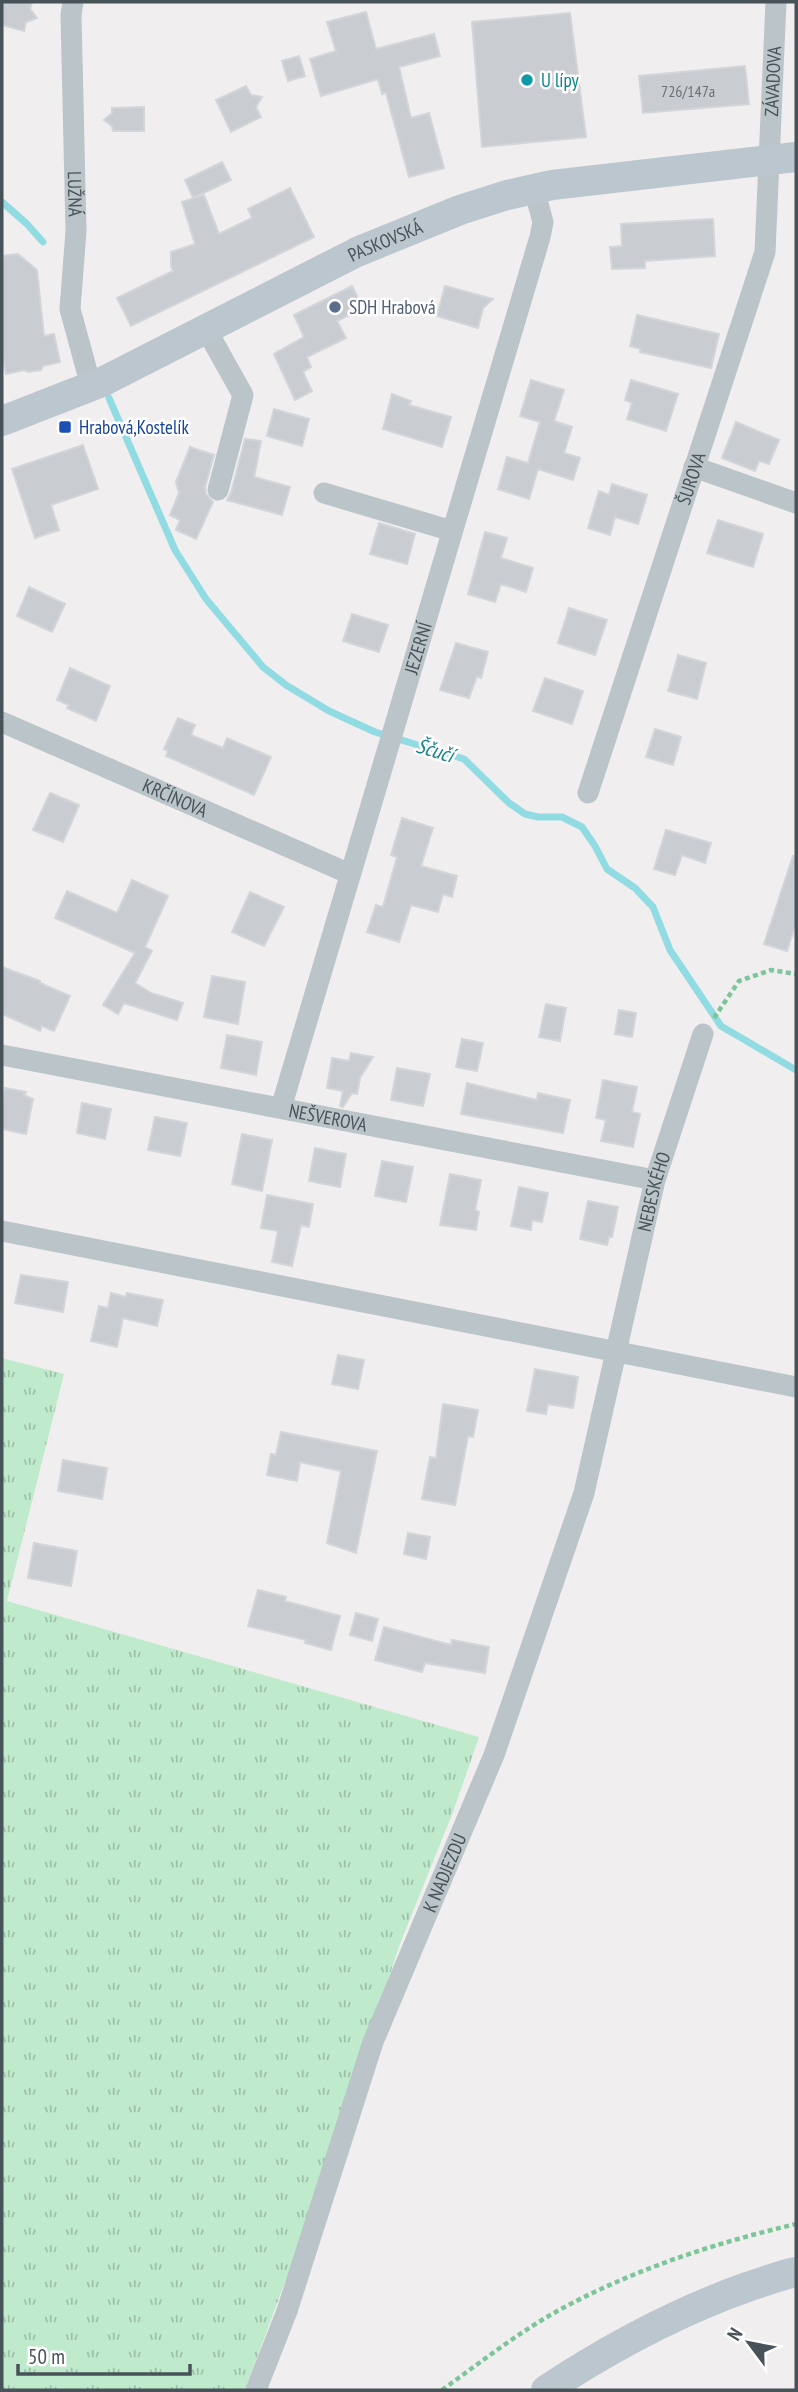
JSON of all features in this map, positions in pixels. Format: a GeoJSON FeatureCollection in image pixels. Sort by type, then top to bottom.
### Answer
{"type":"FeatureCollection","features":[{"type":"Feature","properties":{"kind":"main road","name":"PASKOVSKÁ"},"geometry":{"type":"LineString","coordinates":[[2,421],[133,367],[368,247],[460,210],[534,189],[605,178],[783,158]]}},
{"type":"Feature","properties":{"kind":"main road"},"geometry":{"type":"LineString","coordinates":[[546,2390],[607,2350],[662,2322],[723,2296],[796,2272]]}},
{"type":"Feature","properties":{"kind":"street","name":"LUŽNÁ"},"geometry":{"type":"LineString","coordinates":[[73,2],[71,16],[76,231],[70,309],[91,386]]}},
{"type":"Feature","properties":{"kind":"street","name":"ZÁVADOVA"},"geometry":{"type":"LineString","coordinates":[[776,2],[783,158]]}},
{"type":"Feature","properties":{"kind":"street","name":"ŠUROVA"},"geometry":{"type":"LineString","coordinates":[[588,793],[765,252],[783,158]]}},
{"type":"Feature","properties":{"kind":"street","name":"JEZERNÍ"},"geometry":{"type":"LineString","coordinates":[[281,1108],[540,237],[543,222],[534,189]]}},
{"type":"Feature","properties":{"kind":"street"},"geometry":{"type":"LineString","coordinates":[[206,329],[243,395],[218,490]]}},
{"type":"Feature","properties":{"kind":"street"},"geometry":{"type":"LineString","coordinates":[[694,467],[796,503]]}},
{"type":"Feature","properties":{"kind":"street"},"geometry":{"type":"LineString","coordinates":[[324,493],[452,531]]}},
{"type":"Feature","properties":{"kind":"street","name":"KRČÍNOVA"},"geometry":{"type":"LineString","coordinates":[[2,722],[350,874]]}},
{"type":"Feature","properties":{"kind":"street","name":"NEBESKÉHO"},"geometry":{"type":"LineString","coordinates":[[617,1351],[655,1180],[703,1034]]}},
{"type":"Feature","properties":{"kind":"street","name":"NEŠVEROVA"},"geometry":{"type":"LineString","coordinates":[[2,1055],[655,1180]]}},
{"type":"Feature","properties":{"kind":"street"},"geometry":{"type":"LineString","coordinates":[[2,1231],[796,1387]]}},
{"type":"Feature","properties":{"kind":"street","name":"K NADJEZDU"},"geometry":{"type":"LineString","coordinates":[[256,2390],[287,2311],[373,2042],[494,1755],[584,1493],[617,1351]]}},
{"type":"Feature","properties":{"kind":"path"},"geometry":{"type":"LineString","coordinates":[[722,1007],[739,981],[771,970],[796,974]]}},
{"type":"Feature","properties":{"kind":"path"},"geometry":{"type":"LineString","coordinates":[[442,2390],[561,2309],[624,2279],[685,2255],[748,2235],[796,2224]]}},
{"type":"Feature","properties":{"kind":"green space"},"geometry":{"type":"Polygon","coordinates":[[[2,1358],[64,1374],[7,1601],[479,1737],[453,1812],[401,1941],[306,2225],[245,2390],[2,2390],[2,1358]]]}},
{"type":"Feature","properties":{"kind":"building"},"geometry":{"type":"Polygon","coordinates":[[[2,2],[32,2],[30,9],[37,18],[26,22],[24,31],[2,25],[2,2]]]}},
{"type":"Feature","properties":{"kind":"building"},"geometry":{"type":"Polygon","coordinates":[[[366,12],[376,49],[434,34],[440,56],[399,67],[411,118],[429,113],[444,168],[409,177],[386,93],[382,94],[378,79],[321,96],[310,59],[336,51],[327,22],[366,12]]]}},
{"type":"Feature","properties":{"kind":"building","name":"U lípy"},"geometry":{"type":"Polygon","coordinates":[[[570,13],[586,137],[482,147],[472,22],[570,13]]]}},
{"type":"Feature","properties":{"kind":"building"},"geometry":{"type":"Polygon","coordinates":[[[299,56],[305,76],[288,81],[282,61],[299,56]]]}},
{"type":"Feature","properties":{"kind":"building"},"geometry":{"type":"Polygon","coordinates":[[[745,66],[749,104],[643,113],[639,76],[745,66]]]}},
{"type":"Feature","properties":{"kind":"building"},"geometry":{"type":"Polygon","coordinates":[[[246,86],[251,95],[262,97],[256,107],[261,117],[231,132],[216,100],[246,86]]]}},
{"type":"Feature","properties":{"kind":"building"},"geometry":{"type":"Polygon","coordinates":[[[144,107],[144,131],[113,131],[112,126],[104,120],[112,113],[112,108],[144,107]]]}},
{"type":"Feature","properties":{"kind":"building"},"geometry":{"type":"Polygon","coordinates":[[[222,162],[231,180],[193,198],[185,180],[222,162]]]}},
{"type":"Feature","properties":{"kind":"building"},"geometry":{"type":"Polygon","coordinates":[[[290,188],[314,237],[131,326],[117,298],[173,271],[171,252],[195,244],[182,202],[204,195],[219,234],[252,218],[248,209],[290,188]]]}},
{"type":"Feature","properties":{"kind":"building"},"geometry":{"type":"Polygon","coordinates":[[[713,219],[715,256],[645,261],[645,268],[612,269],[610,247],[622,246],[621,224],[713,219]]]}},
{"type":"Feature","properties":{"kind":"building"},"geometry":{"type":"Polygon","coordinates":[[[18,254],[37,270],[44,336],[54,334],[60,362],[43,366],[41,370],[6,374],[2,355],[2,256],[18,254]]]}},
{"type":"Feature","properties":{"kind":"building"},"geometry":{"type":"Polygon","coordinates":[[[352,286],[363,308],[337,321],[346,338],[307,357],[311,367],[303,372],[312,391],[295,400],[274,354],[304,337],[294,315],[352,286]]]}},
{"type":"Feature","properties":{"kind":"building"},"geometry":{"type":"Polygon","coordinates":[[[445,286],[493,299],[483,308],[478,328],[437,316],[445,286]]]}},
{"type":"Feature","properties":{"kind":"building"},"geometry":{"type":"Polygon","coordinates":[[[637,315],[719,334],[711,368],[640,352],[641,349],[630,346],[637,315]]]}},
{"type":"Feature","properties":{"kind":"building"},"geometry":{"type":"Polygon","coordinates":[[[531,380],[564,390],[554,421],[572,427],[564,453],[580,458],[573,480],[538,469],[529,499],[498,489],[507,457],[528,463],[540,422],[520,416],[531,380]]]}},
{"type":"Feature","properties":{"kind":"building"},"geometry":{"type":"Polygon","coordinates":[[[631,380],[678,394],[666,431],[627,419],[632,403],[625,400],[631,380]]]}},
{"type":"Feature","properties":{"kind":"building"},"geometry":{"type":"Polygon","coordinates":[[[392,394],[411,401],[409,405],[451,417],[442,447],[383,429],[392,394]]]}},
{"type":"Feature","properties":{"kind":"building"},"geometry":{"type":"Polygon","coordinates":[[[274,409],[309,419],[302,446],[267,436],[274,409]]]}},
{"type":"Feature","properties":{"kind":"building"},"geometry":{"type":"Polygon","coordinates":[[[736,422],[779,440],[769,464],[759,461],[755,471],[722,458],[736,422]]]}},
{"type":"Feature","properties":{"kind":"building"},"geometry":{"type":"Polygon","coordinates":[[[245,439],[261,441],[254,477],[290,487],[282,515],[227,500],[245,439]]]}},
{"type":"Feature","properties":{"kind":"building"},"geometry":{"type":"Polygon","coordinates":[[[83,445],[98,489],[51,505],[59,530],[35,538],[12,469],[83,445]]]}},
{"type":"Feature","properties":{"kind":"building"},"geometry":{"type":"Polygon","coordinates":[[[190,447],[214,455],[205,487],[206,494],[213,502],[196,539],[176,530],[180,520],[170,515],[179,493],[176,482],[190,447]]]}},
{"type":"Feature","properties":{"kind":"building"},"geometry":{"type":"Polygon","coordinates":[[[612,484],[647,495],[638,524],[615,517],[610,535],[588,528],[599,491],[609,495],[612,484]]]}},
{"type":"Feature","properties":{"kind":"building"},"geometry":{"type":"Polygon","coordinates":[[[718,520],[763,534],[753,567],[707,553],[718,520]]]}},
{"type":"Feature","properties":{"kind":"building"},"geometry":{"type":"Polygon","coordinates":[[[379,523],[415,534],[407,564],[370,554],[379,523]]]}},
{"type":"Feature","properties":{"kind":"building"},"geometry":{"type":"Polygon","coordinates":[[[485,532],[507,538],[501,558],[533,568],[526,592],[501,584],[495,602],[468,594],[485,532]]]}},
{"type":"Feature","properties":{"kind":"building"},"geometry":{"type":"Polygon","coordinates":[[[29,587],[65,604],[52,632],[17,616],[29,587]]]}},
{"type":"Feature","properties":{"kind":"building"},"geometry":{"type":"Polygon","coordinates":[[[569,608],[607,620],[595,655],[558,643],[569,608]]]}},
{"type":"Feature","properties":{"kind":"building"},"geometry":{"type":"Polygon","coordinates":[[[352,614],[388,625],[379,652],[343,641],[352,614]]]}},
{"type":"Feature","properties":{"kind":"building"},"geometry":{"type":"Polygon","coordinates":[[[456,643],[488,652],[481,678],[477,676],[469,698],[440,690],[456,643]]]}},
{"type":"Feature","properties":{"kind":"building"},"geometry":{"type":"Polygon","coordinates":[[[678,655],[706,663],[697,699],[668,691],[678,655]]]}},
{"type":"Feature","properties":{"kind":"building"},"geometry":{"type":"Polygon","coordinates":[[[70,668],[110,686],[96,721],[67,708],[69,705],[57,700],[70,668]]]}},
{"type":"Feature","properties":{"kind":"building"},"geometry":{"type":"Polygon","coordinates":[[[545,678],[583,691],[572,724],[533,711],[545,678]]]}},
{"type":"Feature","properties":{"kind":"building"},"geometry":{"type":"Polygon","coordinates":[[[178,718],[195,725],[191,735],[223,748],[227,738],[271,757],[254,795],[166,756],[168,751],[164,749],[178,718]]]}},
{"type":"Feature","properties":{"kind":"building"},"geometry":{"type":"Polygon","coordinates":[[[655,729],[681,737],[673,765],[646,757],[655,729]]]}},
{"type":"Feature","properties":{"kind":"building"},"geometry":{"type":"Polygon","coordinates":[[[50,793],[79,805],[63,842],[33,830],[50,793]]]}},
{"type":"Feature","properties":{"kind":"building"},"geometry":{"type":"Polygon","coordinates":[[[402,818],[433,828],[421,866],[457,876],[452,897],[443,894],[438,912],[411,905],[399,942],[367,932],[376,905],[383,907],[397,857],[391,855],[402,818]]]}},
{"type":"Feature","properties":{"kind":"building"},"geometry":{"type":"Polygon","coordinates":[[[666,830],[711,843],[705,863],[682,855],[675,875],[654,869],[666,830]]]}},
{"type":"Feature","properties":{"kind":"building"},"geometry":{"type":"Polygon","coordinates":[[[793,856],[796,857],[796,923],[787,951],[764,944],[793,856]]]}},
{"type":"Feature","properties":{"kind":"building"},"geometry":{"type":"Polygon","coordinates":[[[132,880],[168,896],[145,947],[152,951],[135,983],[151,993],[183,1003],[177,1020],[124,1003],[118,1014],[103,1005],[135,953],[55,918],[67,891],[117,913],[132,880]]]}},
{"type":"Feature","properties":{"kind":"building"},"geometry":{"type":"Polygon","coordinates":[[[250,892],[284,907],[264,946],[232,932],[250,892]]]}},
{"type":"Feature","properties":{"kind":"building"},"geometry":{"type":"Polygon","coordinates":[[[2,967],[70,996],[54,1031],[42,1026],[40,1031],[2,1014],[2,967]]]}},
{"type":"Feature","properties":{"kind":"building"},"geometry":{"type":"Polygon","coordinates":[[[212,976],[245,982],[238,1024],[204,1017],[212,976]]]}},
{"type":"Feature","properties":{"kind":"building"},"geometry":{"type":"Polygon","coordinates":[[[546,1004],[566,1008],[560,1041],[539,1037],[546,1004]]]}},
{"type":"Feature","properties":{"kind":"building"},"geometry":{"type":"Polygon","coordinates":[[[619,1010],[636,1013],[632,1037],[615,1034],[619,1010]]]}},
{"type":"Feature","properties":{"kind":"building"},"geometry":{"type":"Polygon","coordinates":[[[227,1035],[262,1042],[256,1075],[221,1068],[227,1035]]]}},
{"type":"Feature","properties":{"kind":"building"},"geometry":{"type":"Polygon","coordinates":[[[462,1039],[483,1043],[477,1071],[456,1067],[462,1039]]]}},
{"type":"Feature","properties":{"kind":"building"},"geometry":{"type":"Polygon","coordinates":[[[351,1053],[373,1057],[360,1078],[357,1094],[352,1093],[343,1107],[340,1106],[343,1091],[327,1088],[332,1058],[349,1061],[351,1053]]]}},
{"type":"Feature","properties":{"kind":"building"},"geometry":{"type":"Polygon","coordinates":[[[397,1068],[430,1074],[423,1106],[391,1100],[397,1068]]]}},
{"type":"Feature","properties":{"kind":"building"},"geometry":{"type":"Polygon","coordinates":[[[603,1080],[637,1087],[632,1112],[640,1114],[633,1147],[601,1141],[606,1120],[596,1118],[603,1080]]]}},
{"type":"Feature","properties":{"kind":"building"},"geometry":{"type":"Polygon","coordinates":[[[467,1083],[537,1100],[538,1093],[570,1100],[563,1133],[461,1114],[467,1083]]]}},
{"type":"Feature","properties":{"kind":"building"},"geometry":{"type":"Polygon","coordinates":[[[5,1088],[26,1092],[24,1095],[33,1099],[26,1134],[2,1129],[5,1088]]]}},
{"type":"Feature","properties":{"kind":"building"},"geometry":{"type":"Polygon","coordinates":[[[82,1103],[111,1109],[105,1139],[77,1133],[82,1103]]]}},
{"type":"Feature","properties":{"kind":"building"},"geometry":{"type":"Polygon","coordinates":[[[155,1117],[187,1123],[180,1156],[148,1150],[155,1117]]]}},
{"type":"Feature","properties":{"kind":"building"},"geometry":{"type":"Polygon","coordinates":[[[242,1134],[272,1140],[262,1191],[232,1184],[242,1134]]]}},
{"type":"Feature","properties":{"kind":"building"},"geometry":{"type":"Polygon","coordinates":[[[315,1148],[346,1154],[340,1187],[309,1181],[315,1148]]]}},
{"type":"Feature","properties":{"kind":"building"},"geometry":{"type":"Polygon","coordinates":[[[382,1161],[413,1167],[406,1202],[375,1196],[382,1161]]]}},
{"type":"Feature","properties":{"kind":"building"},"geometry":{"type":"Polygon","coordinates":[[[450,1174],[481,1180],[475,1210],[479,1212],[476,1230],[440,1225],[450,1174]]]}},
{"type":"Feature","properties":{"kind":"building"},"geometry":{"type":"Polygon","coordinates":[[[519,1187],[548,1193],[542,1222],[532,1220],[531,1230],[511,1226],[519,1187]]]}},
{"type":"Feature","properties":{"kind":"building"},"geometry":{"type":"Polygon","coordinates":[[[267,1195],[313,1204],[309,1227],[301,1225],[292,1266],[272,1262],[278,1231],[261,1228],[267,1195]]]}},
{"type":"Feature","properties":{"kind":"building"},"geometry":{"type":"Polygon","coordinates":[[[588,1201],[618,1207],[612,1237],[609,1237],[607,1245],[580,1239],[588,1201]]]}},
{"type":"Feature","properties":{"kind":"building"},"geometry":{"type":"Polygon","coordinates":[[[21,1275],[68,1282],[63,1312],[15,1303],[21,1275]]]}},
{"type":"Feature","properties":{"kind":"building"},"geometry":{"type":"Polygon","coordinates":[[[111,1293],[126,1297],[127,1293],[163,1300],[157,1326],[123,1318],[117,1347],[91,1341],[99,1306],[108,1308],[111,1293]]]}},
{"type":"Feature","properties":{"kind":"building"},"geometry":{"type":"Polygon","coordinates":[[[338,1355],[364,1360],[358,1389],[332,1384],[338,1355]]]}},
{"type":"Feature","properties":{"kind":"building"},"geometry":{"type":"Polygon","coordinates":[[[535,1369],[578,1377],[573,1408],[548,1404],[546,1414],[527,1411],[535,1369]]]}},
{"type":"Feature","properties":{"kind":"building"},"geometry":{"type":"Polygon","coordinates":[[[443,1404],[478,1410],[473,1437],[468,1436],[455,1505],[422,1499],[430,1457],[436,1458],[443,1404]]]}},
{"type":"Feature","properties":{"kind":"building"},"geometry":{"type":"Polygon","coordinates":[[[281,1432],[377,1451],[356,1553],[327,1543],[341,1471],[300,1462],[297,1481],[267,1475],[271,1454],[276,1455],[281,1432]]]}},
{"type":"Feature","properties":{"kind":"building"},"geometry":{"type":"Polygon","coordinates":[[[63,1460],[107,1468],[102,1499],[58,1491],[63,1460]]]}},
{"type":"Feature","properties":{"kind":"building"},"geometry":{"type":"Polygon","coordinates":[[[408,1533],[430,1537],[426,1559],[404,1554],[408,1533]]]}},
{"type":"Feature","properties":{"kind":"building"},"geometry":{"type":"Polygon","coordinates":[[[34,1543],[77,1551],[71,1586],[28,1578],[34,1543]]]}},
{"type":"Feature","properties":{"kind":"building"},"geometry":{"type":"Polygon","coordinates":[[[258,1590],[286,1597],[285,1601],[340,1616],[331,1650],[305,1643],[306,1640],[248,1626],[258,1590]]]}},
{"type":"Feature","properties":{"kind":"building"},"geometry":{"type":"Polygon","coordinates":[[[356,1613],[378,1619],[372,1641],[350,1635],[356,1613]]]}},
{"type":"Feature","properties":{"kind":"building"},"geometry":{"type":"Polygon","coordinates":[[[384,1627],[451,1645],[452,1640],[489,1647],[485,1673],[425,1663],[422,1672],[375,1660],[384,1627]]]}},
{"type":"Feature","properties":{"kind":"waterway","name":"Ščučí"},"geometry":{"type":"LineString","coordinates":[[2,202],[43,242]]}},
{"type":"Feature","properties":{"kind":"waterway","name":"Ščučí"},"geometry":{"type":"LineString","coordinates":[[109,398],[175,550],[206,599],[263,667],[286,685],[329,711],[375,732],[464,759],[509,803],[525,814],[562,817],[582,827],[607,869],[635,888],[653,907],[670,950],[721,1026],[796,1070]]}},
{"type":"Feature","properties":{"kind":"place","name":"U lípy"},"geometry":{"type":"Point","coordinates":[527,80]}},
{"type":"Feature","properties":{"kind":"place","name":"SDH Hrabová"},"geometry":{"type":"Point","coordinates":[335,307]}},
{"type":"Feature","properties":{"kind":"place","name":"Hrabová,Kostelík"},"geometry":{"type":"Point","coordinates":[65,427]}}]}
